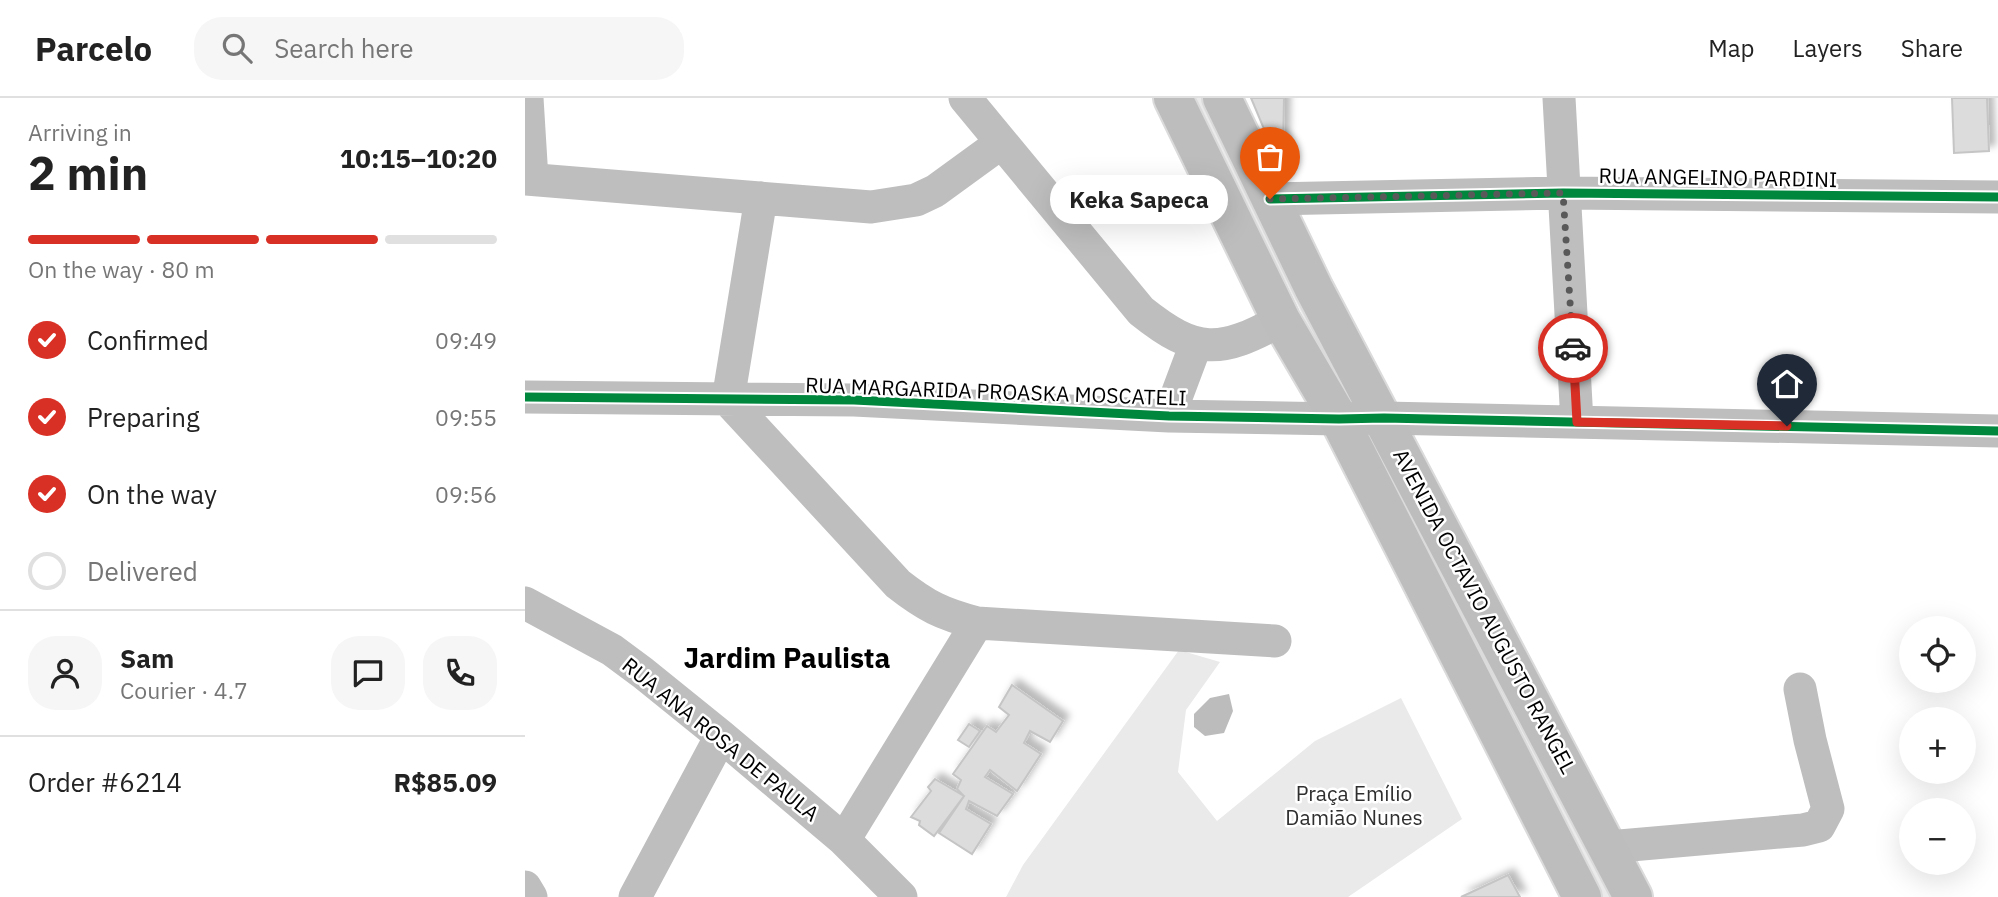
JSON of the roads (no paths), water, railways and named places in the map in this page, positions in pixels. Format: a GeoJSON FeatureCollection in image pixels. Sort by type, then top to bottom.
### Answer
{"type":"FeatureCollection","features":[{"type":"Feature","properties":{"kind":"main road","name":"AVENIDA OCTAVIO AUGUSTO RANGEL"},"geometry":{"type":"LineString","coordinates":[[1173,98],[1281,320],[1339,419],[1582,897]]}},
{"type":"Feature","properties":{"kind":"main road","name":"AVENIDA OCTAVIO AUGUSTO RANGEL"},"geometry":{"type":"LineString","coordinates":[[1222,98],[1314,289],[1633,897]]}},
{"type":"Feature","properties":{"kind":"street"},"geometry":{"type":"LineString","coordinates":[[527,98],[528,179],[871,207],[916,200],[935,191],[1001,143]]}},
{"type":"Feature","properties":{"kind":"street"},"geometry":{"type":"LineString","coordinates":[[965,98],[1141,311],[1155,322],[1196,345],[1221,345],[1248,338],[1281,320]]}},
{"type":"Feature","properties":{"kind":"street"},"geometry":{"type":"LineString","coordinates":[[1559,98],[1577,422]]}},
{"type":"Feature","properties":{"kind":"street","name":"RUA ANGELINO PARDINI"},"geometry":{"type":"LineString","coordinates":[[1270,199],[1563,193],[1998,197]]}},
{"type":"Feature","properties":{"kind":"street"},"geometry":{"type":"LineString","coordinates":[[761,198],[728,400],[898,583],[921,602],[943,614],[977,623],[1275,641]]}},
{"type":"Feature","properties":{"kind":"street"},"geometry":{"type":"LineString","coordinates":[[1169,416],[1196,345]]}},
{"type":"Feature","properties":{"kind":"street","name":"RUA MARGARIDA PROASKA MOSCATELI"},"geometry":{"type":"LineString","coordinates":[[525,397],[854,400],[1169,416],[1998,431]]}},
{"type":"Feature","properties":{"kind":"street","name":"RUA ANA ROSA DE PAULA"},"geometry":{"type":"LineString","coordinates":[[525,603],[612,650],[721,736],[844,840],[901,897]]}},
{"type":"Feature","properties":{"kind":"street"},"geometry":{"type":"LineString","coordinates":[[844,840],[977,623]]}},
{"type":"Feature","properties":{"kind":"street"},"geometry":{"type":"LineString","coordinates":[[1608,848],[1803,830],[1819,826],[1828,809],[1800,690]]}},
{"type":"Feature","properties":{"kind":"street"},"geometry":{"type":"LineString","coordinates":[[635,897],[721,736]]}},
{"type":"Feature","properties":{"kind":"street"},"geometry":{"type":"LineString","coordinates":[[525,887],[531,897]]}},
{"type":"Feature","properties":{"kind":"place","name":"Keka Sapeca"},"geometry":{"type":"Point","coordinates":[1270,199]}},
{"type":"Feature","properties":{"kind":"district","name":"Jardim Paulista"},"geometry":{"type":"Point","coordinates":[787,657]}},
{"type":"Feature","properties":{"kind":"park label","name":"Praça Emílio Damião Nunes"},"geometry":{"type":"Point","coordinates":[1354,805]}}]}
